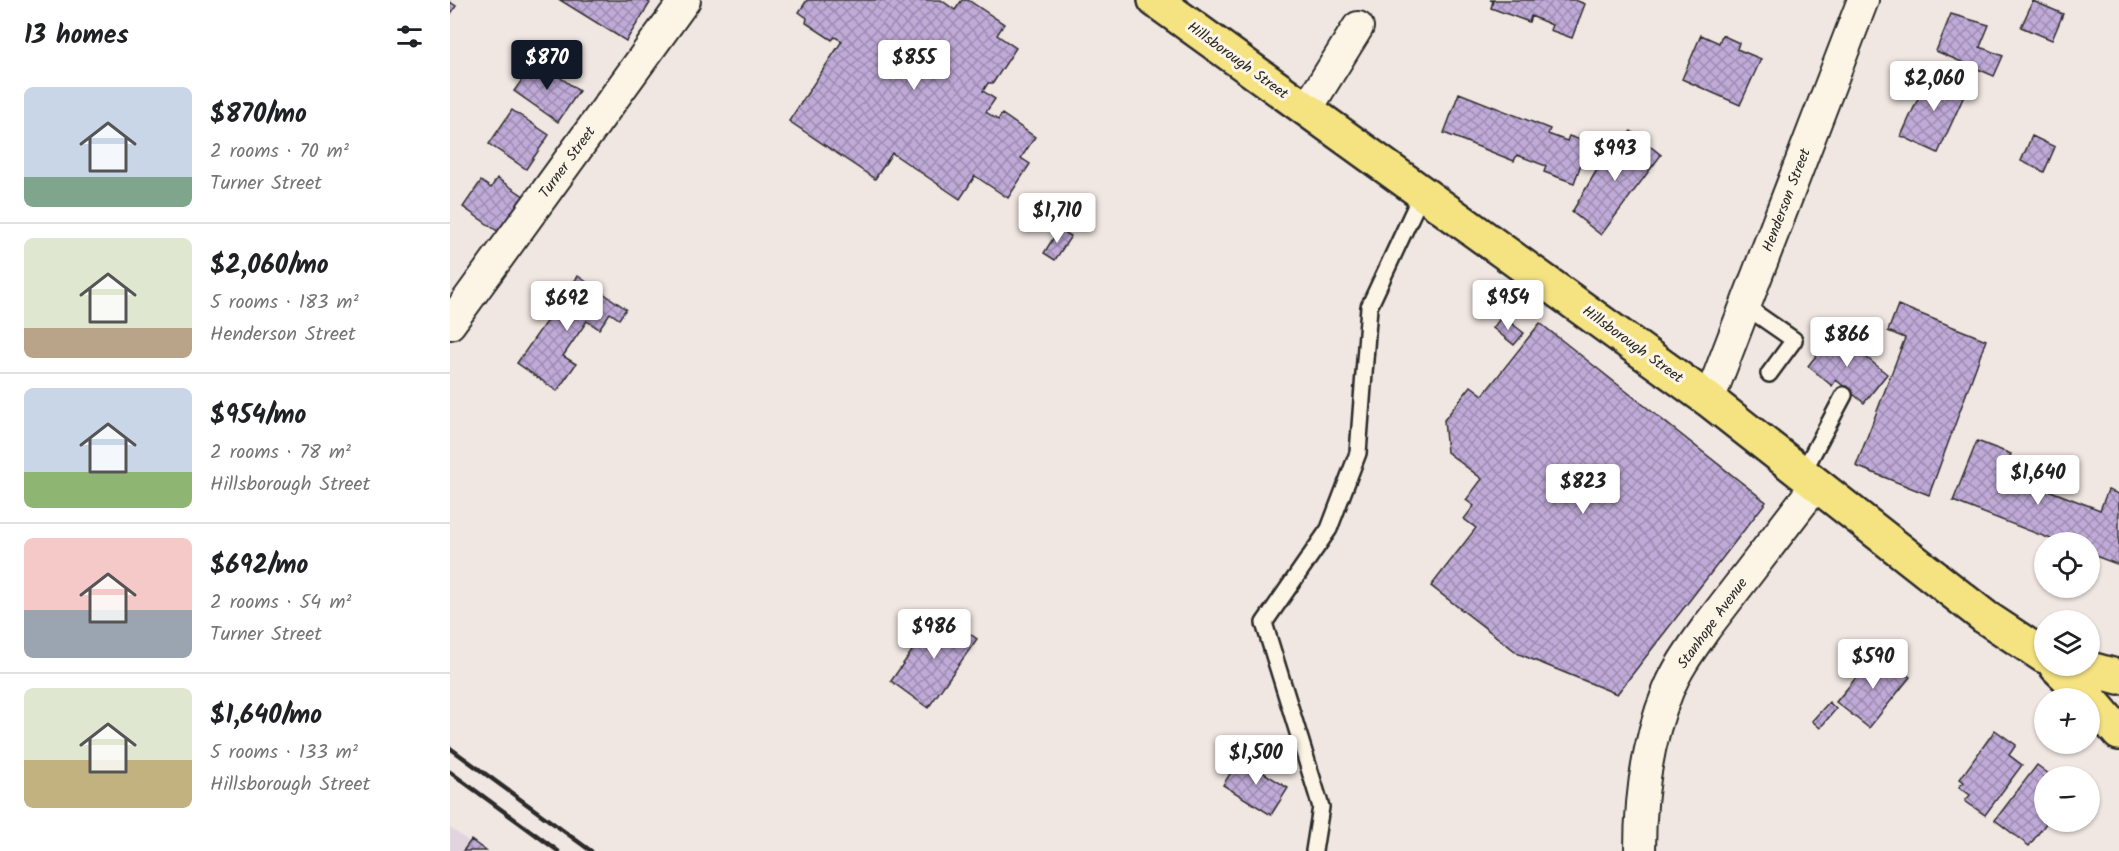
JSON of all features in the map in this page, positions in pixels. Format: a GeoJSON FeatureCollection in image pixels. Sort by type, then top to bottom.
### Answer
{"type":"FeatureCollection","features":[{"type":"Feature","properties":{"kind":"main road","name":"Hillsborough Street"},"geometry":{"type":"LineString","coordinates":[[1155,0],[1709,400],[1984,617],[2034,650]]}},
{"type":"Feature","properties":{"kind":"main road"},"geometry":{"type":"LineString","coordinates":[[2100,672],[2119,677]]}},
{"type":"Feature","properties":{"kind":"main road"},"geometry":{"type":"LineString","coordinates":[[2066,676],[2119,733]]}},
{"type":"Feature","properties":{"kind":"street","name":"Turner Street"},"geometry":{"type":"LineString","coordinates":[[450,324],[685,0]]}},
{"type":"Feature","properties":{"kind":"street","name":"Henderson Street"},"geometry":{"type":"LineString","coordinates":[[1709,400],[1863,0]]}},
{"type":"Feature","properties":{"kind":"street"},"geometry":{"type":"LineString","coordinates":[[1307,110],[1358,27]]}},
{"type":"Feature","properties":{"kind":"street","name":"Stanhope Avenue"},"geometry":{"type":"LineString","coordinates":[[1640,851],[1642,799],[1646,770],[1651,743],[1668,690],[1689,651],[1809,480]]}},
{"type":"Feature","properties":{"kind":"lane"},"geometry":{"type":"LineString","coordinates":[[1314,851],[1321,807],[1264,623],[1329,529],[1358,453],[1369,307],[1422,193]]}},
{"type":"Feature","properties":{"kind":"lane"},"geometry":{"type":"LineString","coordinates":[[1745,306],[1794,340],[1769,374]]}},
{"type":"Feature","properties":{"kind":"lane"},"geometry":{"type":"LineString","coordinates":[[1809,480],[1844,395]]}},
{"type":"Feature","properties":{"kind":"shaded area"},"geometry":{"type":"Polygon","coordinates":[[[450,828],[482,851],[450,851],[450,828]]]}},
{"type":"Feature","properties":{"kind":"building"},"geometry":{"type":"Polygon","coordinates":[[[560,0],[645,0],[650,3],[626,41],[560,0]]]}},
{"type":"Feature","properties":{"kind":"building"},"geometry":{"type":"Polygon","coordinates":[[[807,0],[941,0],[955,10],[962,0],[968,0],[1004,24],[997,35],[1016,48],[993,83],[988,83],[983,91],[995,99],[986,112],[998,120],[1002,114],[1035,137],[1021,158],[1030,164],[1008,198],[975,176],[960,199],[892,153],[875,179],[789,121],[842,41],[835,37],[832,40],[806,23],[807,18],[799,12],[807,0]]]}},
{"type":"Feature","properties":{"kind":"building"},"geometry":{"type":"Polygon","coordinates":[[[1490,0],[1575,0],[1585,4],[1572,38],[1550,30],[1552,25],[1531,16],[1529,22],[1491,8],[1493,1],[1490,0]]]}},
{"type":"Feature","properties":{"kind":"building"},"geometry":{"type":"Polygon","coordinates":[[[2033,1],[2063,14],[2052,40],[2021,27],[2033,1]]]}},
{"type":"Feature","properties":{"kind":"building"},"geometry":{"type":"Polygon","coordinates":[[[450,2],[456,6],[450,15],[450,2]]]}},
{"type":"Feature","properties":{"kind":"building"},"geometry":{"type":"Polygon","coordinates":[[[1951,14],[1989,25],[1980,47],[2003,56],[1994,76],[1936,51],[1951,14]]]}},
{"type":"Feature","properties":{"kind":"building"},"geometry":{"type":"Polygon","coordinates":[[[1701,35],[1719,43],[1722,35],[1739,43],[1737,49],[1761,59],[1740,105],[1682,79],[1701,35]]]}},
{"type":"Feature","properties":{"kind":"building"},"geometry":{"type":"Polygon","coordinates":[[[536,60],[579,91],[558,122],[514,91],[536,60]]]}},
{"type":"Feature","properties":{"kind":"building"},"geometry":{"type":"Polygon","coordinates":[[[1931,70],[1968,87],[1938,153],[1901,136],[1931,70]]]}},
{"type":"Feature","properties":{"kind":"building"},"geometry":{"type":"Polygon","coordinates":[[[1459,93],[1550,129],[1548,134],[1567,141],[1569,136],[1589,143],[1574,183],[1544,172],[1546,166],[1517,155],[1514,161],[1444,133],[1459,93]]]}},
{"type":"Feature","properties":{"kind":"building"},"geometry":{"type":"Polygon","coordinates":[[[512,110],[549,135],[526,169],[489,144],[512,110]]]}},
{"type":"Feature","properties":{"kind":"building"},"geometry":{"type":"Polygon","coordinates":[[[1631,131],[1661,155],[1601,235],[1572,212],[1598,168],[1631,131]]]}},
{"type":"Feature","properties":{"kind":"building"},"geometry":{"type":"Polygon","coordinates":[[[2032,136],[2055,147],[2044,172],[2021,161],[2032,136]]]}},
{"type":"Feature","properties":{"kind":"building"},"geometry":{"type":"Polygon","coordinates":[[[497,178],[528,199],[503,235],[463,207],[481,181],[491,188],[497,178]]]}},
{"type":"Feature","properties":{"kind":"building"},"geometry":{"type":"Polygon","coordinates":[[[1059,229],[1071,236],[1055,260],[1044,253],[1059,229]]]}},
{"type":"Feature","properties":{"kind":"building"},"geometry":{"type":"Polygon","coordinates":[[[578,276],[626,309],[619,319],[610,313],[599,329],[587,321],[563,356],[576,364],[557,391],[517,363],[578,276]]]}},
{"type":"Feature","properties":{"kind":"building"},"geometry":{"type":"Polygon","coordinates":[[[1898,305],[1986,340],[1929,495],[1856,466],[1905,338],[1888,331],[1898,305]]]}},
{"type":"Feature","properties":{"kind":"building"},"geometry":{"type":"Polygon","coordinates":[[[1502,316],[1524,333],[1514,345],[1493,328],[1502,316]]]}},
{"type":"Feature","properties":{"kind":"building"},"geometry":{"type":"Polygon","coordinates":[[[1540,323],[1766,502],[1617,694],[1519,654],[1431,586],[1476,528],[1464,519],[1474,506],[1466,500],[1482,479],[1447,452],[1444,420],[1471,386],[1483,395],[1540,323]]]}},
{"type":"Feature","properties":{"kind":"building"},"geometry":{"type":"Polygon","coordinates":[[[1835,332],[1887,374],[1864,403],[1836,380],[1832,386],[1808,366],[1835,332]]]}},
{"type":"Feature","properties":{"kind":"building"},"geometry":{"type":"Polygon","coordinates":[[[1977,441],[2011,454],[2004,473],[2100,510],[2108,490],[2119,494],[2119,565],[2100,558],[2100,532],[2034,532],[1953,501],[1977,441]]]}},
{"type":"Feature","properties":{"kind":"building"},"geometry":{"type":"Polygon","coordinates":[[[939,612],[977,639],[928,708],[891,681],[939,612]]]}},
{"type":"Feature","properties":{"kind":"building"},"geometry":{"type":"Polygon","coordinates":[[[1878,651],[1910,677],[1869,728],[1836,702],[1878,651]]]}},
{"type":"Feature","properties":{"kind":"building"},"geometry":{"type":"Polygon","coordinates":[[[1829,702],[1836,709],[1820,728],[1812,721],[1829,702]]]}},
{"type":"Feature","properties":{"kind":"building"},"geometry":{"type":"Polygon","coordinates":[[[1995,730],[2016,745],[2009,755],[2022,765],[1985,815],[1965,801],[1970,795],[1959,787],[1964,782],[1960,779],[1995,730]]]}},
{"type":"Feature","properties":{"kind":"building"},"geometry":{"type":"Polygon","coordinates":[[[1240,758],[1288,788],[1271,815],[1223,785],[1240,758]]]}},
{"type":"Feature","properties":{"kind":"building"},"geometry":{"type":"Polygon","coordinates":[[[2034,769],[2034,832],[2040,832],[2029,846],[1995,820],[2034,769]]]}},
{"type":"Feature","properties":{"kind":"building"},"geometry":{"type":"Polygon","coordinates":[[[471,840],[486,851],[463,851],[471,840]]]}},
{"type":"Feature","properties":{"kind":"railway"},"geometry":{"type":"LineString","coordinates":[[450,748],[591,851]]}},
{"type":"Feature","properties":{"kind":"railway"},"geometry":{"type":"LineString","coordinates":[[450,772],[558,851]]}}]}
